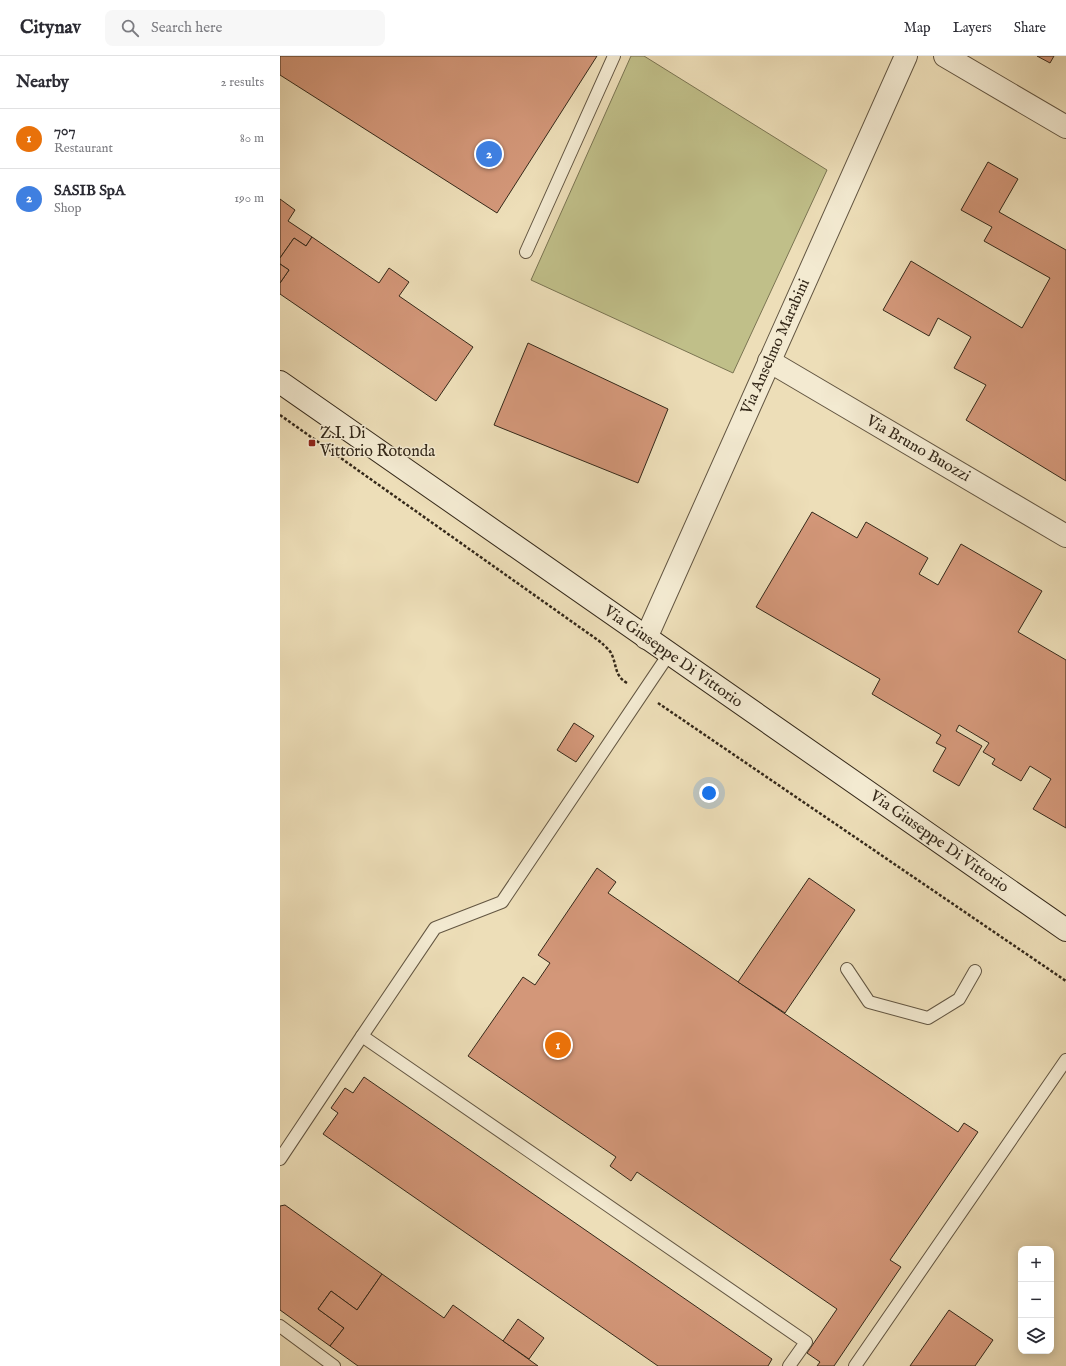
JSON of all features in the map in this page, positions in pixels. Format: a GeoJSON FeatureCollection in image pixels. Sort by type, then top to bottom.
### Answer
{"type":"FeatureCollection","features":[{"type":"Feature","properties":{"kind":"street","name":"Via Anselmo Marabini"},"geometry":{"type":"LineString","coordinates":[[646,638],[906,56]]}},
{"type":"Feature","properties":{"kind":"street"},"geometry":{"type":"LineString","coordinates":[[945,56],[1066,127]]}},
{"type":"Feature","properties":{"kind":"street","name":"Via Bruno Buozzi"},"geometry":{"type":"LineString","coordinates":[[769,361],[1066,536]]}},
{"type":"Feature","properties":{"kind":"street","name":"Via Giuseppe Di Vittorio"},"geometry":{"type":"LineString","coordinates":[[280,382],[1066,930]]}},
{"type":"Feature","properties":{"kind":"lane"},"geometry":{"type":"LineString","coordinates":[[526,252],[614,56]]}},
{"type":"Feature","properties":{"kind":"lane"},"geometry":{"type":"LineString","coordinates":[[280,1158],[435,928],[502,902],[669,654]]}},
{"type":"Feature","properties":{"kind":"lane"},"geometry":{"type":"LineString","coordinates":[[847,969],[869,1002],[928,1018],[959,999],[975,971]]}},
{"type":"Feature","properties":{"kind":"lane"},"geometry":{"type":"LineString","coordinates":[[362,1036],[806,1342],[789,1366]]}},
{"type":"Feature","properties":{"kind":"lane"},"geometry":{"type":"LineString","coordinates":[[855,1366],[1066,1060]]}},
{"type":"Feature","properties":{"kind":"lane"},"geometry":{"type":"LineString","coordinates":[[280,1326],[334,1366]]}},
{"type":"Feature","properties":{"kind":"path"},"geometry":{"type":"LineString","coordinates":[[280,415],[602,643],[611,653],[614,669],[622,681],[644,693],[1066,981]]}},
{"type":"Feature","properties":{"kind":"shaded area"},"geometry":{"type":"Polygon","coordinates":[[[631,56],[644,56],[827,170],[733,373],[531,280],[631,56]]]}},
{"type":"Feature","properties":{"kind":"building"},"geometry":{"type":"Polygon","coordinates":[[[280,56],[597,56],[497,213],[280,75],[280,56]]]}},
{"type":"Feature","properties":{"kind":"building"},"geometry":{"type":"Polygon","coordinates":[[[1037,56],[1054,56],[1050,63],[1037,56]]]}},
{"type":"Feature","properties":{"kind":"building"},"geometry":{"type":"Polygon","coordinates":[[[988,162],[1018,179],[999,212],[1066,250],[1066,481],[966,420],[986,385],[954,368],[971,337],[938,318],[929,336],[883,310],[911,261],[1022,328],[1050,278],[984,241],[992,227],[961,210],[988,162]]]}},
{"type":"Feature","properties":{"kind":"building"},"geometry":{"type":"Polygon","coordinates":[[[280,199],[295,210],[288,221],[312,237],[306,246],[294,238],[280,258],[280,199]]]}},
{"type":"Feature","properties":{"kind":"building"},"geometry":{"type":"Polygon","coordinates":[[[312,237],[379,283],[389,268],[409,282],[399,296],[473,347],[436,401],[280,294],[280,283],[289,270],[280,264],[280,258],[294,238],[306,246],[312,237]]]}},
{"type":"Feature","properties":{"kind":"building"},"geometry":{"type":"Polygon","coordinates":[[[280,264],[289,270],[280,283],[280,264]]]}},
{"type":"Feature","properties":{"kind":"building"},"geometry":{"type":"Polygon","coordinates":[[[528,343],[668,409],[638,483],[494,425],[528,343]]]}},
{"type":"Feature","properties":{"kind":"building"},"geometry":{"type":"Polygon","coordinates":[[[812,512],[857,538],[866,522],[928,558],[919,574],[938,585],[961,544],[1042,591],[1018,632],[1066,660],[1066,828],[1033,809],[1051,779],[1030,766],[1021,781],[992,764],[995,759],[983,752],[989,743],[959,725],[956,731],[982,746],[959,786],[933,771],[946,748],[936,743],[941,735],[872,694],[880,679],[756,607],[812,512]]]}},
{"type":"Feature","properties":{"kind":"building"},"geometry":{"type":"Polygon","coordinates":[[[574,723],[594,736],[576,762],[557,750],[574,723]]]}},
{"type":"Feature","properties":{"kind":"building"},"geometry":{"type":"Polygon","coordinates":[[[597,868],[616,882],[608,893],[958,1132],[964,1123],[978,1132],[890,1260],[901,1267],[834,1366],[817,1366],[820,1362],[807,1353],[837,1309],[637,1172],[631,1181],[610,1166],[616,1157],[468,1056],[523,977],[535,985],[550,963],[538,955],[597,868]]]}},
{"type":"Feature","properties":{"kind":"building"},"geometry":{"type":"Polygon","coordinates":[[[809,878],[855,910],[785,1013],[738,982],[809,878]]]}},
{"type":"Feature","properties":{"kind":"building"},"geometry":{"type":"Polygon","coordinates":[[[364,1077],[772,1359],[768,1366],[658,1366],[323,1134],[338,1113],[331,1108],[345,1088],[353,1093],[364,1077]]]}},
{"type":"Feature","properties":{"kind":"building"},"geometry":{"type":"Polygon","coordinates":[[[285,1205],[382,1274],[357,1310],[331,1291],[318,1309],[344,1328],[330,1346],[280,1310],[280,1206],[285,1205]]]}},
{"type":"Feature","properties":{"kind":"building"},"geometry":{"type":"Polygon","coordinates":[[[382,1274],[444,1318],[453,1305],[538,1366],[358,1366],[330,1346],[344,1328],[318,1309],[331,1291],[357,1310],[382,1274]]]}},
{"type":"Feature","properties":{"kind":"building"},"geometry":{"type":"Polygon","coordinates":[[[949,1310],[993,1340],[975,1366],[910,1366],[949,1310]]]}},
{"type":"Feature","properties":{"kind":"building"},"geometry":{"type":"Polygon","coordinates":[[[518,1319],[544,1338],[529,1359],[503,1341],[518,1319]]]}},
{"type":"Feature","properties":{"kind":"place","name":"SASIB SpA"},"geometry":{"type":"Point","coordinates":[489,154]}},
{"type":"Feature","properties":{"kind":"place","name":"Z.I. Di Vittorio Rotonda"},"geometry":{"type":"Point","coordinates":[312,443]}},
{"type":"Feature","properties":{"kind":"place","name":"707"},"geometry":{"type":"Point","coordinates":[558,1045]}}]}
